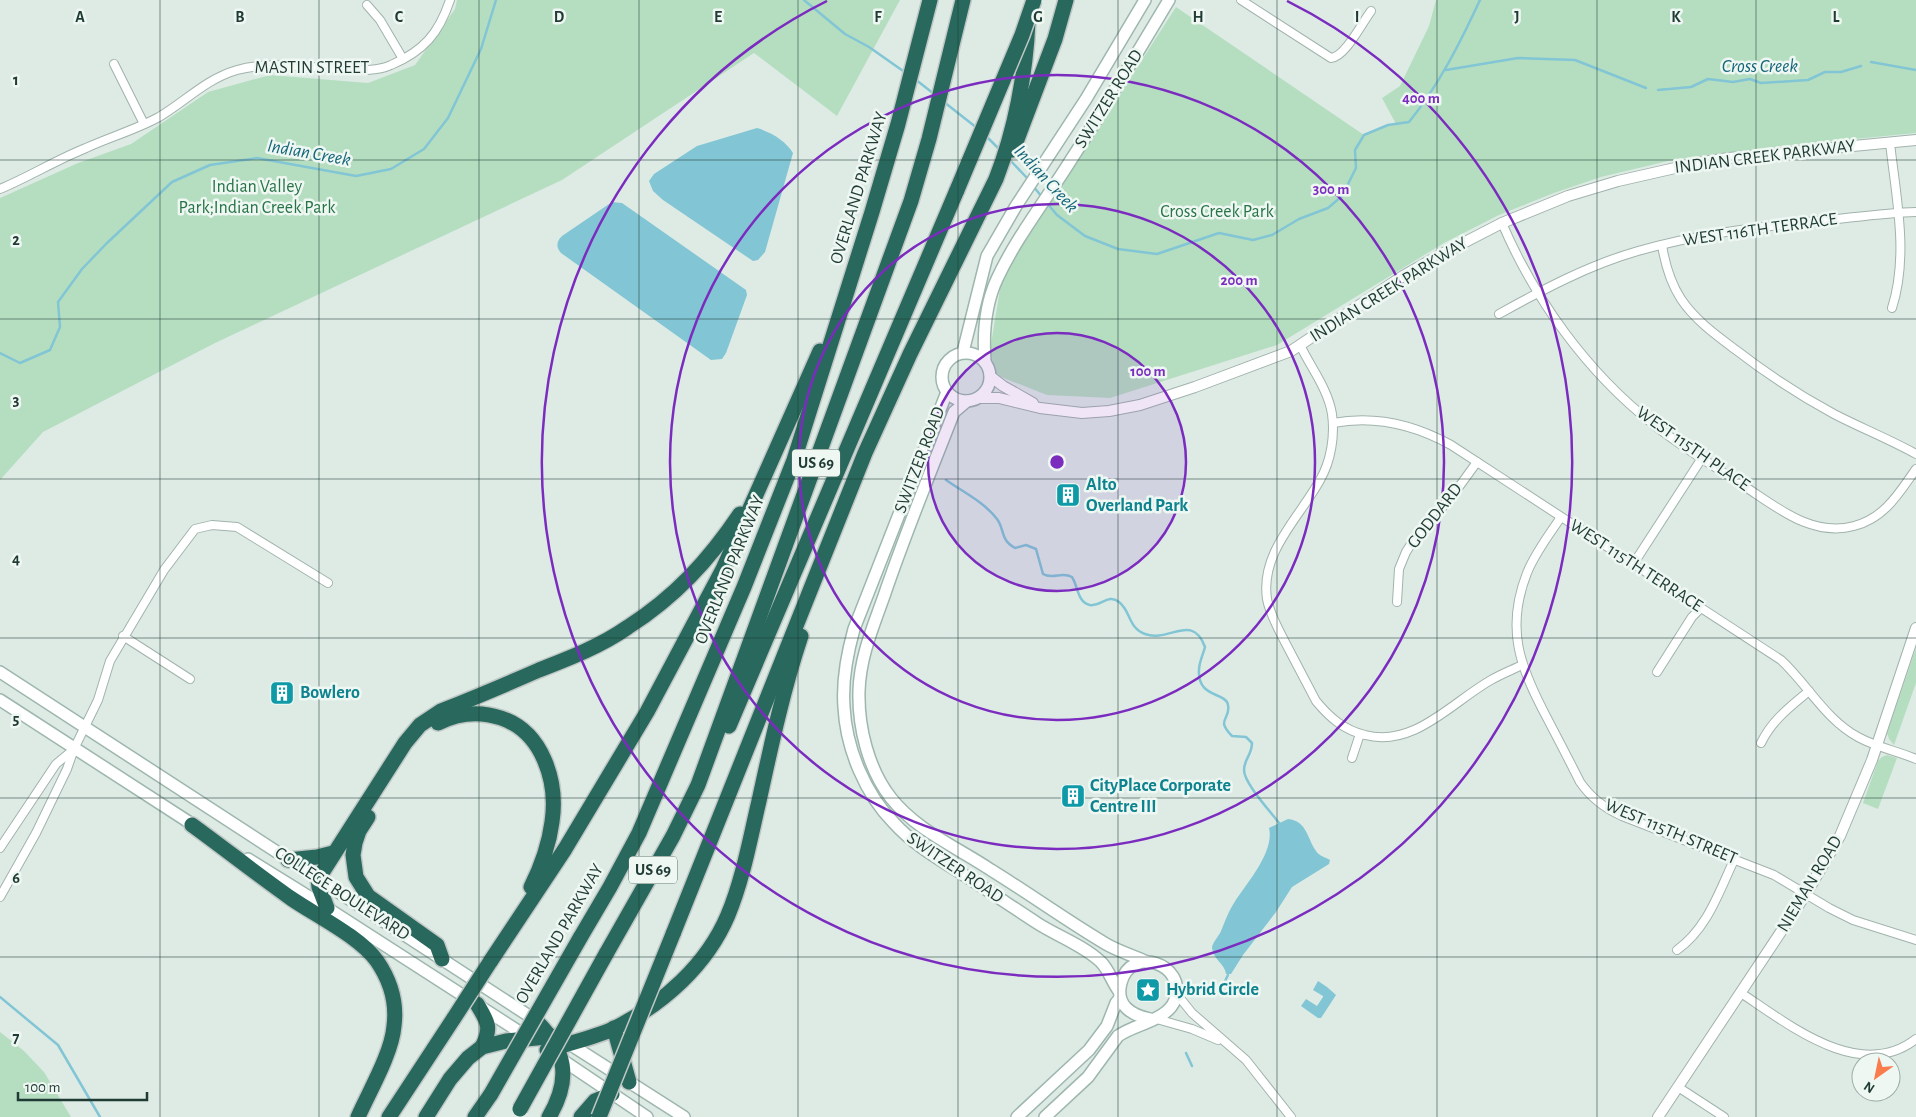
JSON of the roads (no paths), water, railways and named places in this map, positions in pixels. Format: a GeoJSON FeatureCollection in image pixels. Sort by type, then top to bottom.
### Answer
{"type":"FeatureCollection","features":[{"type":"Feature","properties":{"kind":"highway","name":"OVERLAND PARKWAY"},"geometry":{"type":"LineString","coordinates":[[475,1117],[491,1094],[639,833],[744,587],[794,460],[850,284],[898,124],[930,0]]}},
{"type":"Feature","properties":{"kind":"highway","name":"US 69"},"geometry":{"type":"LineString","coordinates":[[518,1113],[673,836],[698,785],[911,201],[929,139],[963,0]]}},
{"type":"Feature","properties":{"kind":"highway"},"geometry":{"type":"LineString","coordinates":[[599,1117],[807,596],[884,411],[1002,162],[1014,148],[1017,105],[1026,54],[1029,0]]}},
{"type":"Feature","properties":{"kind":"highway"},"geometry":{"type":"LineString","coordinates":[[698,785],[733,718],[1022,36],[1034,0]]}},
{"type":"Feature","properties":{"kind":"highway"},"geometry":{"type":"LineString","coordinates":[[1014,135],[1055,39],[1066,0]]}},
{"type":"Feature","properties":{"kind":"highway"},"geometry":{"type":"LineString","coordinates":[[389,1117],[565,849],[647,712],[723,569],[850,284]]}},
{"type":"Feature","properties":{"kind":"highway"},"geometry":{"type":"LineString","coordinates":[[327,908],[318,888],[318,879],[405,743],[420,725],[441,711],[588,650],[648,614],[682,585],[717,548],[760,485]]}},
{"type":"Feature","properties":{"kind":"highway"},"geometry":{"type":"LineString","coordinates":[[426,1117],[450,1079],[468,1058],[482,1048],[506,1041],[531,1040],[557,1045],[614,1028],[667,995],[691,972],[711,946],[728,915],[743,870],[781,705],[807,617],[807,596]]}},
{"type":"Feature","properties":{"kind":"highway"},"geometry":{"type":"LineString","coordinates":[[442,959],[437,945],[368,896],[356,877],[353,855],[359,831],[421,738],[439,723],[461,715],[474,713],[495,716],[505,719],[522,730],[542,753],[551,783],[552,821],[547,846],[534,881],[507,937]]}},
{"type":"Feature","properties":{"kind":"highway"},"geometry":{"type":"LineString","coordinates":[[192,825],[364,948],[376,960],[383,971],[390,986],[394,1002],[394,1028],[383,1061],[358,1117]]}},
{"type":"Feature","properties":{"kind":"highway"},"geometry":{"type":"LineString","coordinates":[[288,860],[333,853]]}},
{"type":"Feature","properties":{"kind":"highway"},"geometry":{"type":"LineString","coordinates":[[477,1004],[489,1028],[482,1048]]}},
{"type":"Feature","properties":{"kind":"highway"},"geometry":{"type":"LineString","coordinates":[[534,1019],[557,1045],[562,1086],[560,1097],[548,1117]]}},
{"type":"Feature","properties":{"kind":"highway"},"geometry":{"type":"LineString","coordinates":[[614,1028],[629,1082]]}},
{"type":"Feature","properties":{"kind":"highway"},"geometry":{"type":"LineString","coordinates":[[581,1117],[595,1101],[612,1094]]}},
{"type":"Feature","properties":{"kind":"main road","name":"SWITZER ROAD"},"geometry":{"type":"LineString","coordinates":[[979,398],[967,401],[959,400],[946,392],[943,386],[942,371],[949,358],[963,352],[987,256],[1016,206],[1086,98],[1145,0]]}},
{"type":"Feature","properties":{"kind":"main road","name":"SWITZER ROAD"},"geometry":{"type":"LineString","coordinates":[[990,376],[985,361],[984,340],[987,310],[996,280],[1103,110],[1169,0]]}},
{"type":"Feature","properties":{"kind":"main road"},"geometry":{"type":"LineString","coordinates":[[963,352],[971,353],[985,361]]}},
{"type":"Feature","properties":{"kind":"main road"},"geometry":{"type":"LineString","coordinates":[[979,398],[989,385],[990,376]]}},
{"type":"Feature","properties":{"kind":"main road","name":"SWITZER ROAD"},"geometry":{"type":"LineString","coordinates":[[946,392],[854,629],[844,681],[844,708],[846,725],[858,767],[879,805],[894,824],[912,840],[1038,924],[1094,956],[1103,963],[1120,994]]}},
{"type":"Feature","properties":{"kind":"main road","name":"SWITZER ROAD"},"geometry":{"type":"LineString","coordinates":[[967,401],[954,412],[893,569],[866,648],[859,691],[862,726],[872,762],[879,779],[891,798],[916,823],[936,838],[989,868],[1107,944],[1147,962]]}},
{"type":"Feature","properties":{"kind":"main road"},"geometry":{"type":"LineString","coordinates":[[880,563],[893,569]]}},
{"type":"Feature","properties":{"kind":"main road","name":"COLLEGE BOULEVARD"},"geometry":{"type":"LineString","coordinates":[[0,672],[534,1019]]}},
{"type":"Feature","properties":{"kind":"main road","name":"COLLEGE BOULEVARD"},"geometry":{"type":"LineString","coordinates":[[0,700],[192,825],[327,908],[531,1040]]}},
{"type":"Feature","properties":{"kind":"main road"},"geometry":{"type":"LineString","coordinates":[[858,767],[872,762]]}},
{"type":"Feature","properties":{"kind":"main road"},"geometry":{"type":"LineString","coordinates":[[1038,924],[1049,906]]}},
{"type":"Feature","properties":{"kind":"main road"},"geometry":{"type":"LineString","coordinates":[[1017,1117],[1088,1050],[1107,1026],[1120,994],[1123,976],[1129,968],[1147,962],[1157,963],[1165,968],[1172,975],[1176,984],[1174,1002],[1169,1009],[1147,1023],[1118,1036],[1088,1077],[1046,1117]]}},
{"type":"Feature","properties":{"kind":"main road"},"geometry":{"type":"LineString","coordinates":[[1120,994],[1128,1011],[1136,1016],[1152,1019]]}},
{"type":"Feature","properties":{"kind":"main road"},"geometry":{"type":"LineString","coordinates":[[557,1045],[629,1082],[684,1117]]}},
{"type":"Feature","properties":{"kind":"main road"},"geometry":{"type":"LineString","coordinates":[[557,1045],[612,1094],[647,1117]]}},
{"type":"Feature","properties":{"kind":"street","name":"MASTIN STREET"},"geometry":{"type":"LineString","coordinates":[[0,189],[86,148],[125,134],[161,116],[210,81],[239,69],[274,65],[368,70],[390,66],[428,42],[441,23],[450,0]]}},
{"type":"Feature","properties":{"kind":"street"},"geometry":{"type":"LineString","coordinates":[[1241,0],[1331,58],[1336,58],[1344,50],[1370,11]]}},
{"type":"Feature","properties":{"kind":"street"},"geometry":{"type":"LineString","coordinates":[[367,5],[380,20],[403,59]]}},
{"type":"Feature","properties":{"kind":"street"},"geometry":{"type":"LineString","coordinates":[[114,64],[144,124]]}},
{"type":"Feature","properties":{"kind":"street","name":"INDIAN CREEK PARKWAY"},"geometry":{"type":"LineString","coordinates":[[979,398],[999,398],[1040,408],[1082,413],[1126,408],[1195,388],[1277,358],[1446,251],[1502,223],[1568,196],[1655,171],[1730,158],[1916,140]]}},
{"type":"Feature","properties":{"kind":"street"},"geometry":{"type":"LineString","coordinates":[[1890,143],[1901,245],[1901,267],[1897,294],[1892,308]]}},
{"type":"Feature","properties":{"kind":"street","name":"WEST 116TH TERRACE"},"geometry":{"type":"LineString","coordinates":[[1500,314],[1538,292],[1577,274],[1617,258],[1662,245],[1715,233],[1916,212]]}},
{"type":"Feature","properties":{"kind":"street","name":"WEST 115TH PLACE"},"geometry":{"type":"LineString","coordinates":[[1502,223],[1514,250],[1538,292],[1575,345],[1606,381],[1653,424],[1796,520],[1818,527],[1834,529],[1853,527],[1867,522],[1880,514],[1897,497],[1916,469]]}},
{"type":"Feature","properties":{"kind":"street"},"geometry":{"type":"LineString","coordinates":[[1662,245],[1668,273],[1680,298],[1691,313],[1714,333],[1766,373],[1799,394],[1836,415],[1916,454]]}},
{"type":"Feature","properties":{"kind":"street"},"geometry":{"type":"LineString","coordinates":[[1300,345],[1324,389],[1332,412],[1332,446],[1321,480],[1277,547],[1271,560],[1267,572],[1267,599],[1271,613],[1316,701],[1334,721],[1346,729],[1376,738],[1393,737],[1409,733],[1423,726],[1491,680],[1522,665]]}},
{"type":"Feature","properties":{"kind":"street","name":"INDIAN CREEK PARKWAY"},"geometry":{"type":"LineString","coordinates":[[990,376],[1040,408]]}},
{"type":"Feature","properties":{"kind":"street","name":"WEST 115TH TERRACE"},"geometry":{"type":"LineString","coordinates":[[1333,423],[1370,419],[1411,426],[1432,434],[1781,660],[1796,674],[1840,725],[1856,736],[1916,759]]}},
{"type":"Feature","properties":{"kind":"street"},"geometry":{"type":"LineString","coordinates":[[1634,564],[1702,458]]}},
{"type":"Feature","properties":{"kind":"street","name":"GODDARD"},"geometry":{"type":"LineString","coordinates":[[1397,602],[1399,569],[1406,552],[1413,540],[1453,495],[1477,462]]}},
{"type":"Feature","properties":{"kind":"street","name":"WEST 115TH STREET"},"geometry":{"type":"LineString","coordinates":[[1561,517],[1536,555],[1528,571],[1521,591],[1516,633],[1522,665],[1528,682],[1580,782],[1599,803],[1622,816],[1774,875],[1854,920],[1916,940]]}},
{"type":"Feature","properties":{"kind":"street"},"geometry":{"type":"LineString","coordinates":[[0,897],[37,831],[67,769],[74,748],[100,693],[110,660],[164,570],[195,529],[212,525],[237,527],[328,583]]}},
{"type":"Feature","properties":{"kind":"street"},"geometry":{"type":"LineString","coordinates":[[1657,672],[1692,617],[1701,608]]}},
{"type":"Feature","properties":{"kind":"street","name":"NIEMAN ROAD"},"geometry":{"type":"LineString","coordinates":[[1658,1117],[1806,894],[1840,836],[1864,781],[1916,628]]}},
{"type":"Feature","properties":{"kind":"street"},"geometry":{"type":"LineString","coordinates":[[123,636],[190,679]]}},
{"type":"Feature","properties":{"kind":"street"},"geometry":{"type":"LineString","coordinates":[[1761,743],[1778,717],[1809,691]]}},
{"type":"Feature","properties":{"kind":"street"},"geometry":{"type":"LineString","coordinates":[[1352,758],[1360,734]]}},
{"type":"Feature","properties":{"kind":"street"},"geometry":{"type":"LineString","coordinates":[[0,848],[56,764],[74,748]]}},
{"type":"Feature","properties":{"kind":"street"},"geometry":{"type":"LineString","coordinates":[[1677,950],[1693,936],[1712,907],[1722,891],[1734,860]]}},
{"type":"Feature","properties":{"kind":"street"},"geometry":{"type":"LineString","coordinates":[[1176,993],[1187,1008],[1224,1043],[1246,1060],[1291,1117]]}},
{"type":"Feature","properties":{"kind":"street"},"geometry":{"type":"LineString","coordinates":[[1741,993],[1802,1032],[1826,1044],[1849,1052],[1866,1055],[1883,1054],[1897,1050],[1916,1039]]}},
{"type":"Feature","properties":{"kind":"street"},"geometry":{"type":"LineString","coordinates":[[1152,1019],[1192,1029],[1224,1043]]}},
{"type":"Feature","properties":{"kind":"street"},"geometry":{"type":"LineString","coordinates":[[1678,1087],[1724,1117]]}},
{"type":"Feature","properties":{"kind":"water"},"geometry":{"type":"Polygon","coordinates":[[[757,128],[778,137],[793,153],[765,252],[758,260],[753,261],[663,200],[653,191],[649,181],[654,174],[697,146],[757,128]]]}},
{"type":"Feature","properties":{"kind":"water"},"geometry":{"type":"Polygon","coordinates":[[[612,202],[622,203],[746,290],[747,295],[726,353],[722,359],[711,360],[559,251],[558,242],[562,236],[612,202]]]}},
{"type":"Feature","properties":{"kind":"water"},"geometry":{"type":"Polygon","coordinates":[[[1288,819],[1294,820],[1303,827],[1316,851],[1330,860],[1329,864],[1292,887],[1231,974],[1226,974],[1224,967],[1213,952],[1213,944],[1232,906],[1264,857],[1270,837],[1269,828],[1288,819]]]}},
{"type":"Feature","properties":{"kind":"water"},"geometry":{"type":"Polygon","coordinates":[[[1318,981],[1336,995],[1321,1018],[1318,1018],[1301,1006],[1306,999],[1317,1006],[1323,997],[1313,990],[1318,981]]]}},
{"type":"Feature","properties":{"kind":"waterway","name":"Indian Creek"},"geometry":{"type":"LineString","coordinates":[[0,353],[20,363],[50,350],[60,327],[58,302],[82,269],[172,182],[210,165],[257,158],[356,176],[391,169],[424,149],[448,118],[481,49],[496,0]]}},
{"type":"Feature","properties":{"kind":"waterway","name":"Indian Creek"},"geometry":{"type":"LineString","coordinates":[[804,0],[845,34],[869,47],[906,73]]}},
{"type":"Feature","properties":{"kind":"waterway","name":"Indian Creek"},"geometry":{"type":"LineString","coordinates":[[1047,203],[1057,215],[1085,236],[1118,249],[1157,254],[1219,233],[1253,240],[1272,235],[1299,219],[1328,208],[1342,196],[1356,168],[1355,150],[1364,135],[1388,125],[1409,122],[1430,93],[1448,63],[1480,0]]}},
{"type":"Feature","properties":{"kind":"waterway","name":"Cross Creek"},"geometry":{"type":"LineString","coordinates":[[1446,70],[1518,58],[1575,60],[1646,88]]}},
{"type":"Feature","properties":{"kind":"waterway","name":"Cross Creek"},"geometry":{"type":"LineString","coordinates":[[1871,62],[1916,70]]}},
{"type":"Feature","properties":{"kind":"waterway","name":"Cross Creek"},"geometry":{"type":"LineString","coordinates":[[1658,90],[1691,87],[1708,79],[1733,82],[1750,79],[1761,83],[1808,80],[1825,72],[1841,72],[1861,66]]}},
{"type":"Feature","properties":{"kind":"waterway","name":"Indian Creek"},"geometry":{"type":"LineString","coordinates":[[915,79],[934,94]]}},
{"type":"Feature","properties":{"kind":"waterway","name":"Indian Creek"},"geometry":{"type":"LineString","coordinates":[[944,102],[977,128]]}},
{"type":"Feature","properties":{"kind":"waterway","name":"Indian Creek"},"geometry":{"type":"LineString","coordinates":[[985,135],[1001,151]]}},
{"type":"Feature","properties":{"kind":"waterway","name":"Indian Creek"},"geometry":{"type":"LineString","coordinates":[[1008,158],[1028,179]]}},
{"type":"Feature","properties":{"kind":"waterway","name":"Indian Creek"},"geometry":{"type":"LineString","coordinates":[[1033,186],[1042,197]]}},
{"type":"Feature","properties":{"kind":"waterway"},"geometry":{"type":"LineString","coordinates":[[946,480],[980,502],[992,513],[1010,545],[1015,548],[1026,545],[1036,549],[1043,574],[1047,576],[1068,575],[1072,577],[1080,597],[1086,603],[1094,605],[1111,599],[1119,602],[1126,610],[1135,628],[1145,634],[1154,636],[1187,630],[1194,631],[1200,637],[1205,647],[1199,670],[1202,685],[1226,701],[1228,710],[1224,723],[1232,736],[1246,737],[1252,743],[1251,751],[1244,766],[1245,776],[1279,823]]}},
{"type":"Feature","properties":{"kind":"waterway"},"geometry":{"type":"LineString","coordinates":[[1225,981],[1228,975]]}},
{"type":"Feature","properties":{"kind":"waterway"},"geometry":{"type":"LineString","coordinates":[[0,997],[58,1045],[100,1117]]}},
{"type":"Feature","properties":{"kind":"waterway"},"geometry":{"type":"LineString","coordinates":[[1186,1053],[1192,1066]]}},
{"type":"Feature","properties":{"kind":"place","name":"Alto Overland Park"},"geometry":{"type":"Point","coordinates":[1068,495]}},
{"type":"Feature","properties":{"kind":"place","name":"Bowlero"},"geometry":{"type":"Point","coordinates":[282,693]}},
{"type":"Feature","properties":{"kind":"place","name":"CityPlace Corporate Centre III"},"geometry":{"type":"Point","coordinates":[1073,796]}},
{"type":"Feature","properties":{"kind":"place","name":"Hybrid Circle"},"geometry":{"type":"Point","coordinates":[1148,990]}},
{"type":"Feature","properties":{"kind":"park label","name":"Indian Valley Park;Indian Creek Park"},"geometry":{"type":"Point","coordinates":[257,197]}},
{"type":"Feature","properties":{"kind":"park label","name":"Cross Creek Park"},"geometry":{"type":"Point","coordinates":[1217,212]}}]}
